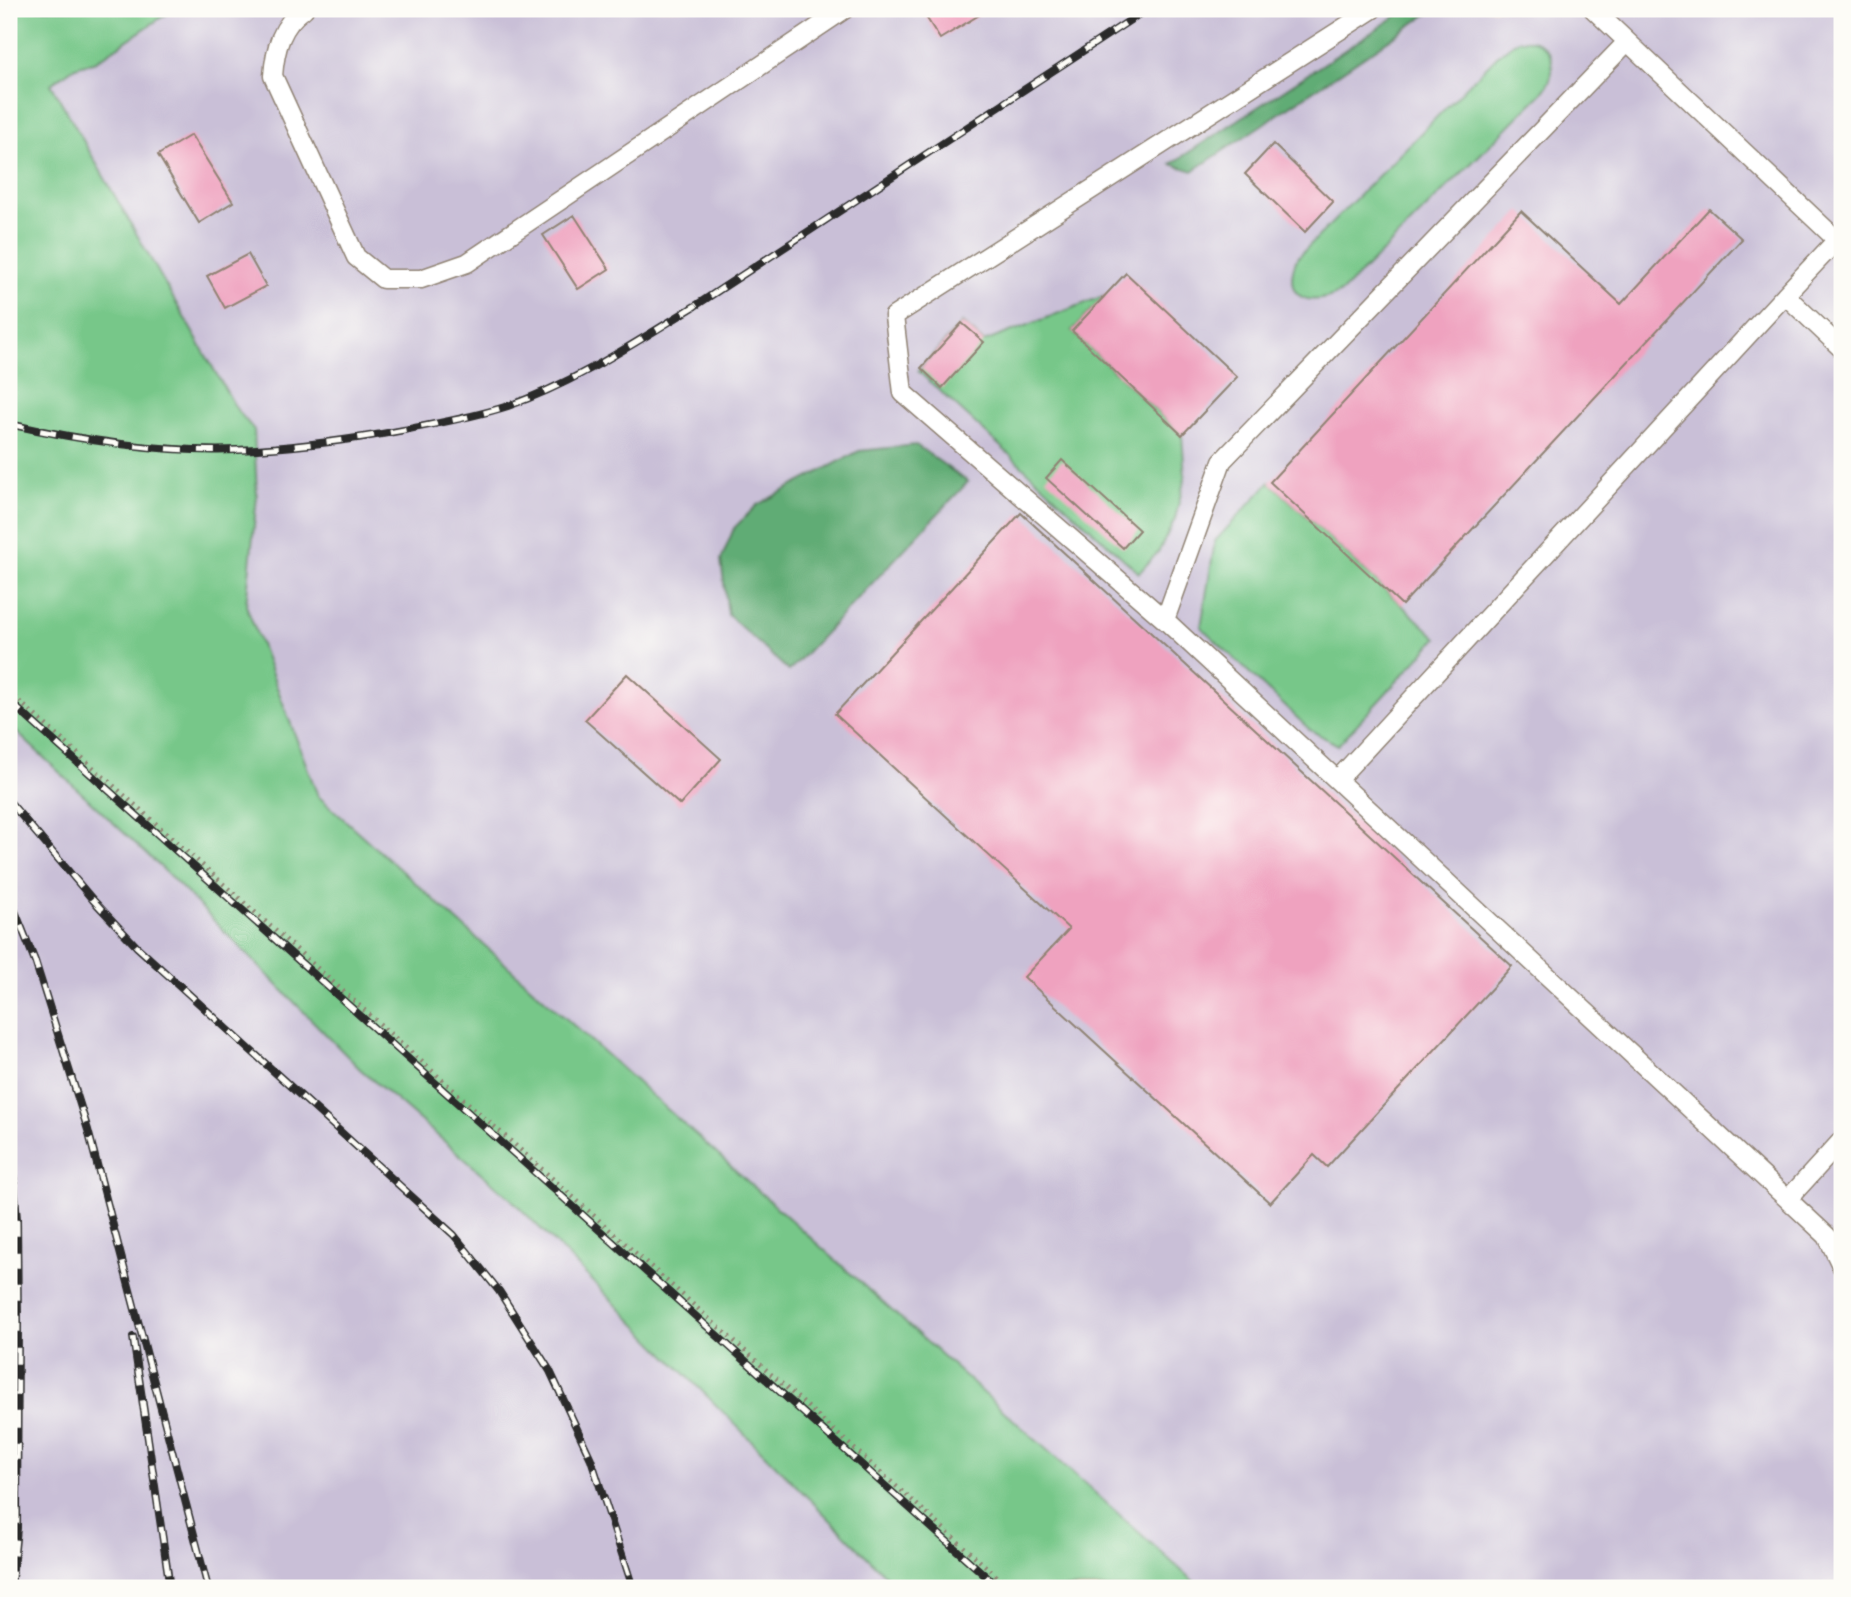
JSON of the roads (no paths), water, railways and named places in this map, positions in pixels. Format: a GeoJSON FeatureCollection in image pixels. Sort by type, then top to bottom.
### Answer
{"type":"FeatureCollection","features":[{"type":"Feature","properties":{"kind":"lane"},"geometry":{"type":"LineString","coordinates":[[304,9],[291,18],[276,48],[273,76],[356,257],[383,279],[421,279],[467,263],[845,9]]}},
{"type":"Feature","properties":{"kind":"lane"},"geometry":{"type":"LineString","coordinates":[[1373,9],[894,316],[903,393],[1165,620],[1338,779],[1828,1237],[1842,1267]]}},
{"type":"Feature","properties":{"kind":"lane"},"geometry":{"type":"LineString","coordinates":[[1338,779],[1838,240],[1593,9]]}},
{"type":"Feature","properties":{"kind":"lane"},"geometry":{"type":"LineString","coordinates":[[1165,620],[1222,461],[1627,42]]}},
{"type":"Feature","properties":{"kind":"lane"},"geometry":{"type":"LineString","coordinates":[[1785,295],[1842,349]]}},
{"type":"Feature","properties":{"kind":"lane"},"geometry":{"type":"LineString","coordinates":[[1788,1199],[1842,1140]]}},
{"type":"Feature","properties":{"kind":"railway"},"geometry":{"type":"LineString","coordinates":[[9,424],[132,446],[194,450],[257,449],[331,442],[404,430],[456,420],[533,397],[581,374],[695,306],[1147,9]]}},
{"type":"Feature","properties":{"kind":"railway"},"geometry":{"type":"LineString","coordinates":[[9,701],[999,1588]]}},
{"type":"Feature","properties":{"kind":"railway"},"geometry":{"type":"LineString","coordinates":[[9,801],[93,900],[137,947],[454,1235],[499,1291],[550,1371],[591,1459],[633,1588]]}},
{"type":"Feature","properties":{"kind":"railway"},"geometry":{"type":"LineString","coordinates":[[9,896],[35,961],[88,1130],[208,1588]]}},
{"type":"Feature","properties":{"kind":"railway"},"geometry":{"type":"LineString","coordinates":[[9,1124],[17,1219],[18,1322],[17,1528],[11,1588]]}},
{"type":"Feature","properties":{"kind":"railway"},"geometry":{"type":"LineString","coordinates":[[133,1337],[170,1588]]}}]}
